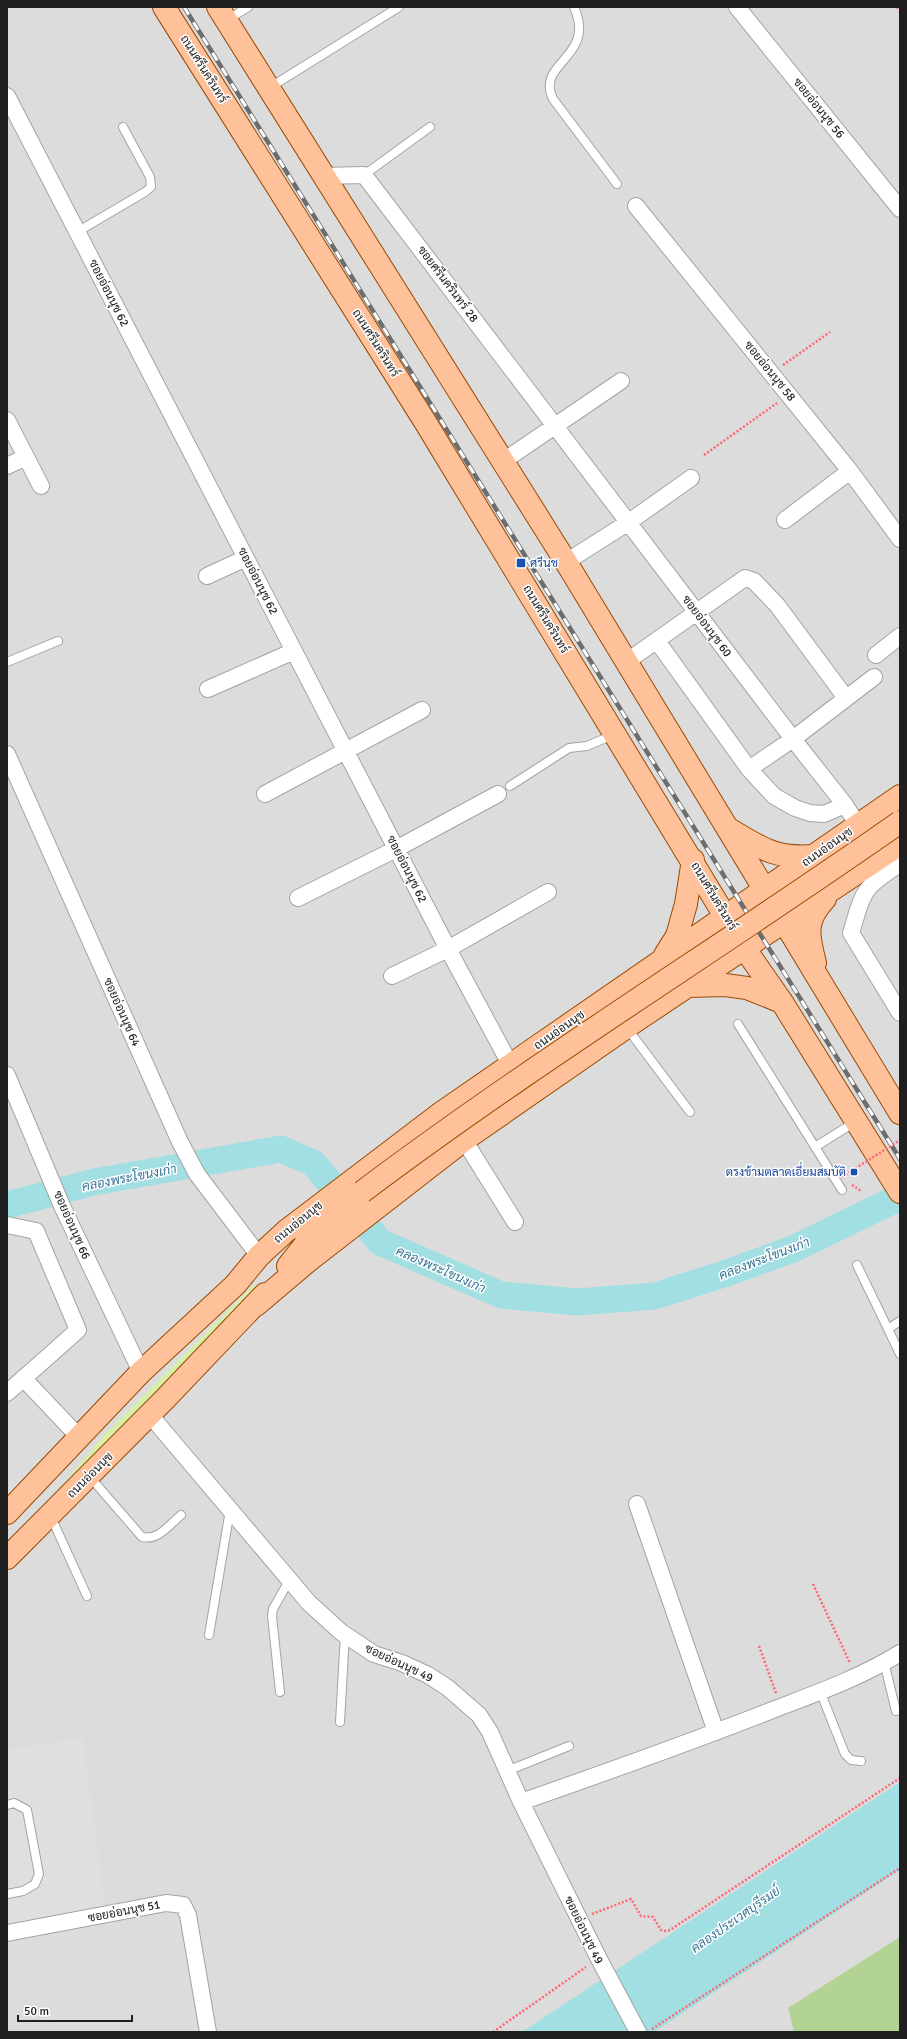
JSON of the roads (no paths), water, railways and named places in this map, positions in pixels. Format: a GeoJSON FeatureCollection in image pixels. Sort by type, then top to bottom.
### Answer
{"type":"FeatureCollection","features":[{"type":"Feature","properties":{"kind":"main road","name":"ถนนศรีนครินทร์"},"geometry":{"type":"LineString","coordinates":[[164,7],[424,420],[693,860],[745,949],[782,1002],[900,1192]]}},
{"type":"Feature","properties":{"kind":"main road"},"geometry":{"type":"LineString","coordinates":[[222,14],[566,562],[819,981],[898,1103]]}},
{"type":"Feature","properties":{"kind":"main road","name":"ถนนอ่อนนุช"},"geometry":{"type":"LineString","coordinates":[[7,1513],[142,1372],[235,1285],[259,1256],[286,1231],[395,1146],[510,1064],[900,796]]}},
{"type":"Feature","properties":{"kind":"main road","name":"ถนนอ่อนนุช"},"geometry":{"type":"LineString","coordinates":[[235,1285],[319,1227],[398,1165],[498,1094],[807,888],[900,822]]}},
{"type":"Feature","properties":{"kind":"main road"},"geometry":{"type":"LineString","coordinates":[[858,825],[855,834],[857,845],[867,851],[895,855]]}},
{"type":"Feature","properties":{"kind":"main road"},"geometry":{"type":"LineString","coordinates":[[728,829],[764,850],[792,858],[813,856]]}},
{"type":"Feature","properties":{"kind":"main road","name":"ถนนอ่อนนุช"},"geometry":{"type":"LineString","coordinates":[[256,1305],[308,1261],[420,1172],[464,1140],[632,1024],[784,922],[834,889],[895,855]]}},
{"type":"Feature","properties":{"kind":"main road"},"geometry":{"type":"LineString","coordinates":[[663,958],[677,936],[686,904],[693,860]]}},
{"type":"Feature","properties":{"kind":"main road"},"geometry":{"type":"LineString","coordinates":[[819,981],[811,948],[809,928],[810,918],[815,910],[834,889]]}},
{"type":"Feature","properties":{"kind":"main road"},"geometry":{"type":"LineString","coordinates":[[688,986],[725,985],[747,988],[782,1002]]}},
{"type":"Feature","properties":{"kind":"main road"},"geometry":{"type":"LineString","coordinates":[[617,991],[631,989],[640,995],[642,1005],[632,1024]]}},
{"type":"Feature","properties":{"kind":"main road","name":"ถนนอ่อนนุช"},"geometry":{"type":"LineString","coordinates":[[7,1558],[150,1415],[256,1305],[319,1227]]}},
{"type":"Feature","properties":{"kind":"street","name":"ซอยอ่อนนุช 56"},"geometry":{"type":"LineString","coordinates":[[737,7],[900,209]]}},
{"type":"Feature","properties":{"kind":"street","name":"ซอยอ่อนนุช 62"},"geometry":{"type":"LineString","coordinates":[[7,96],[345,751],[448,949],[510,1064]]}},
{"type":"Feature","properties":{"kind":"street"},"geometry":{"type":"LineString","coordinates":[[323,176],[364,175]]}},
{"type":"Feature","properties":{"kind":"street","name":"ซอยศรีนครินทร์ 28"},"geometry":{"type":"LineString","coordinates":[[364,175],[556,427]]}},
{"type":"Feature","properties":{"kind":"street","name":"ซอยอ่อนนุช 58"},"geometry":{"type":"LineString","coordinates":[[636,206],[850,471],[900,539]]}},
{"type":"Feature","properties":{"kind":"street"},"geometry":{"type":"LineString","coordinates":[[502,462],[556,427],[621,380]]}},
{"type":"Feature","properties":{"kind":"street"},"geometry":{"type":"LineString","coordinates":[[7,420],[41,486]]}},
{"type":"Feature","properties":{"kind":"street","name":"ซอยอ่อนนุช 60"},"geometry":{"type":"LineString","coordinates":[[556,427],[793,739],[845,805],[858,825]]}},
{"type":"Feature","properties":{"kind":"street"},"geometry":{"type":"LineString","coordinates":[[7,466],[26,457]]}},
{"type":"Feature","properties":{"kind":"street"},"geometry":{"type":"LineString","coordinates":[[785,520],[850,471]]}},
{"type":"Feature","properties":{"kind":"street"},"geometry":{"type":"LineString","coordinates":[[566,562],[628,522],[691,478]]}},
{"type":"Feature","properties":{"kind":"street"},"geometry":{"type":"LineString","coordinates":[[207,576],[246,558]]}},
{"type":"Feature","properties":{"kind":"street"},"geometry":{"type":"LineString","coordinates":[[626,662],[657,641],[696,611],[746,578],[754,581],[776,605],[846,698]]}},
{"type":"Feature","properties":{"kind":"street"},"geometry":{"type":"LineString","coordinates":[[876,655],[900,636]]}},
{"type":"Feature","properties":{"kind":"street"},"geometry":{"type":"LineString","coordinates":[[657,641],[749,769],[774,796],[795,808],[810,813],[824,814],[845,805]]}},
{"type":"Feature","properties":{"kind":"street"},"geometry":{"type":"LineString","coordinates":[[208,689],[294,651]]}},
{"type":"Feature","properties":{"kind":"street"},"geometry":{"type":"LineString","coordinates":[[749,769],[793,739],[874,677]]}},
{"type":"Feature","properties":{"kind":"street"},"geometry":{"type":"LineString","coordinates":[[264,794],[422,710]]}},
{"type":"Feature","properties":{"kind":"street","name":"ซอยอ่อนนุช 64"},"geometry":{"type":"LineString","coordinates":[[7,754],[180,1142],[197,1174],[259,1256]]}},
{"type":"Feature","properties":{"kind":"street"},"geometry":{"type":"LineString","coordinates":[[298,898],[396,849],[504,790]]}},
{"type":"Feature","properties":{"kind":"street"},"geometry":{"type":"LineString","coordinates":[[895,855],[876,880],[862,895],[851,933],[900,1013]]}},
{"type":"Feature","properties":{"kind":"street"},"geometry":{"type":"LineString","coordinates":[[392,976],[448,949],[548,892]]}},
{"type":"Feature","properties":{"kind":"street","name":"ซอยอ่อนนุช 66"},"geometry":{"type":"LineString","coordinates":[[7,1076],[62,1206],[142,1372]]}},
{"type":"Feature","properties":{"kind":"street"},"geometry":{"type":"LineString","coordinates":[[464,1140],[515,1222]]}},
{"type":"Feature","properties":{"kind":"street"},"geometry":{"type":"LineString","coordinates":[[7,1225],[36,1231],[78,1330],[7,1394]]}},
{"type":"Feature","properties":{"kind":"street"},"geometry":{"type":"LineString","coordinates":[[23,1378],[79,1437]]}},
{"type":"Feature","properties":{"kind":"street","name":"ซอยอ่อนนุช 49"},"geometry":{"type":"LineString","coordinates":[[150,1415],[309,1602],[345,1634],[374,1654],[402,1663],[428,1675],[466,1702],[479,1715],[490,1732],[521,1802],[598,1959],[638,2032]]}},
{"type":"Feature","properties":{"kind":"street"},"geometry":{"type":"LineString","coordinates":[[637,1504],[716,1732]]}},
{"type":"Feature","properties":{"kind":"street"},"geometry":{"type":"LineString","coordinates":[[521,1802],[716,1732],[856,1676],[900,1653]]}},
{"type":"Feature","properties":{"kind":"street","name":"ซอยอ่อนนุช 51"},"geometry":{"type":"LineString","coordinates":[[7,1933],[166,1903],[183,1905],[188,1915],[208,2032]]}},
{"type":"Feature","properties":{"kind":"lane"},"geometry":{"type":"LineString","coordinates":[[222,14],[248,7]]}},
{"type":"Feature","properties":{"kind":"lane"},"geometry":{"type":"LineString","coordinates":[[268,89],[399,7]]}},
{"type":"Feature","properties":{"kind":"lane"},"geometry":{"type":"LineString","coordinates":[[574,7],[579,18],[580,35],[571,52],[549,79],[548,89],[553,99],[617,184]]}},
{"type":"Feature","properties":{"kind":"lane"},"geometry":{"type":"LineString","coordinates":[[77,232],[151,187],[150,177],[123,127]]}},
{"type":"Feature","properties":{"kind":"lane"},"geometry":{"type":"LineString","coordinates":[[364,175],[430,127]]}},
{"type":"Feature","properties":{"kind":"lane"},"geometry":{"type":"LineString","coordinates":[[7,662],[58,641]]}},
{"type":"Feature","properties":{"kind":"lane"},"geometry":{"type":"LineString","coordinates":[[504,790],[569,748],[587,746],[615,734]]}},
{"type":"Feature","properties":{"kind":"lane"},"geometry":{"type":"LineString","coordinates":[[632,1024],[690,1112]]}},
{"type":"Feature","properties":{"kind":"lane"},"geometry":{"type":"LineString","coordinates":[[738,1024],[842,1190]]}},
{"type":"Feature","properties":{"kind":"lane"},"geometry":{"type":"LineString","coordinates":[[815,1147],[856,1122]]}},
{"type":"Feature","properties":{"kind":"lane"},"geometry":{"type":"LineString","coordinates":[[858,1264],[900,1354]]}},
{"type":"Feature","properties":{"kind":"lane"},"geometry":{"type":"LineString","coordinates":[[888,1329],[900,1321]]}},
{"type":"Feature","properties":{"kind":"lane"},"geometry":{"type":"LineString","coordinates":[[89,1476],[142,1537],[150,1539],[156,1538],[181,1515]]}},
{"type":"Feature","properties":{"kind":"lane"},"geometry":{"type":"LineString","coordinates":[[209,1635],[230,1509]]}},
{"type":"Feature","properties":{"kind":"lane"},"geometry":{"type":"LineString","coordinates":[[50,1516],[87,1596]]}},
{"type":"Feature","properties":{"kind":"lane"},"geometry":{"type":"LineString","coordinates":[[280,1692],[272,1616],[273,1609],[290,1579]]}},
{"type":"Feature","properties":{"kind":"lane"},"geometry":{"type":"LineString","coordinates":[[340,1722],[345,1634]]}},
{"type":"Feature","properties":{"kind":"lane"},"geometry":{"type":"LineString","coordinates":[[884,1662],[896,1711]]}},
{"type":"Feature","properties":{"kind":"lane"},"geometry":{"type":"LineString","coordinates":[[820,1691],[845,1754],[852,1760],[861,1761]]}},
{"type":"Feature","properties":{"kind":"lane"},"geometry":{"type":"LineString","coordinates":[[507,1770],[568,1746]]}},
{"type":"Feature","properties":{"kind":"lane"},"geometry":{"type":"LineString","coordinates":[[7,1805],[14,1803],[27,1810],[39,1874],[35,1884],[23,1891],[7,1894]]}},
{"type":"Feature","properties":{"kind":"water","name":"คลองประเวศบุรีรมย์"},"geometry":{"type":"Polygon","coordinates":[[[900,1782],[900,1870],[654,2032],[522,2032],[900,1782]]]}},
{"type":"Feature","properties":{"kind":"waterway","name":"คลองพระโขนงเก่า"},"geometry":{"type":"LineString","coordinates":[[7,1205],[94,1182],[281,1149],[313,1163],[380,1242],[501,1295],[577,1302],[655,1296],[724,1274],[793,1249],[900,1197]]}},
{"type":"Feature","properties":{"kind":"railway"},"geometry":{"type":"LineString","coordinates":[[184,7],[900,1159]]}},
{"type":"Feature","properties":{"kind":"place","name":"ศรีนุช"},"geometry":{"type":"Point","coordinates":[521,563]}},
{"type":"Feature","properties":{"kind":"place","name":"ตรงข้ามตลาดเอี่ยมสมบัติ"},"geometry":{"type":"Point","coordinates":[854,1172]}}]}
